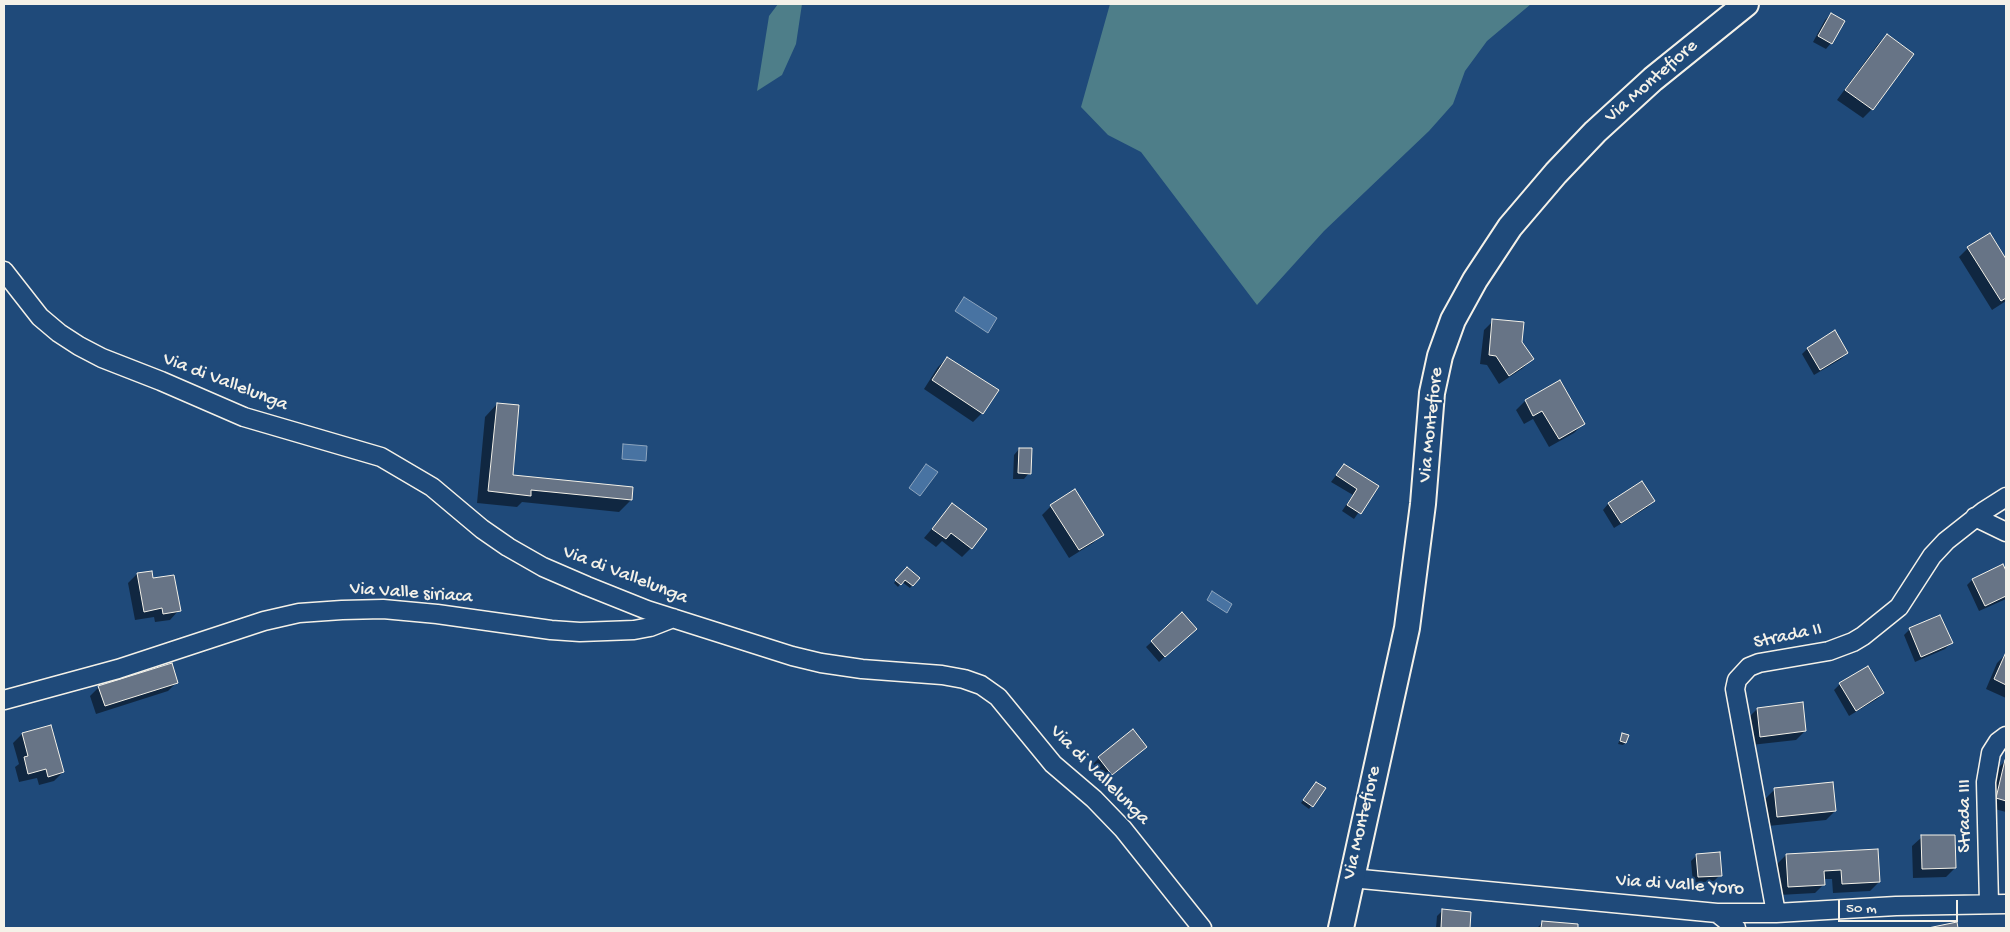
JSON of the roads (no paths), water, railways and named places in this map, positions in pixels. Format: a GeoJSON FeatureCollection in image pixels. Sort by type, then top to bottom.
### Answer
{"type":"FeatureCollection","features":[{"type":"Feature","properties":{"kind":"main road","name":"Via Montefiore"},"geometry":{"type":"LineString","coordinates":[[1341,928],[1407,628],[1424,504],[1432,393],[1440,356],[1453,320],[1475,280],[1506,232],[1556,172],[1595,132],[1653,79],[1746,4]]}},
{"type":"Feature","properties":{"kind":"street","name":"Via di Vallelunga"},"geometry":{"type":"LineString","coordinates":[[4,271],[40,317],[66,339],[92,354],[161,381],[236,414],[381,457],[428,484],[455,504],[487,532],[526,559],[587,586],[673,618],[777,652],[814,661],[862,669],[925,673],[964,679],[988,688],[998,696],[1053,764],[1100,804],[1123,829],[1202,928]]}},
{"type":"Feature","properties":{"kind":"street","name":"Strada II"},"geometry":{"type":"LineString","coordinates":[[1776,913],[1735,689],[1737,680],[1749,667],[1759,663],[1829,651],[1863,636],[1899,607],[1932,556],[1946,541],[2006,497]]}},
{"type":"Feature","properties":{"kind":"street"},"geometry":{"type":"LineString","coordinates":[[1975,518],[2006,532]]}},
{"type":"Feature","properties":{"kind":"street","name":"Via Valle siriaca"},"geometry":{"type":"LineString","coordinates":[[4,700],[93,677],[264,620],[293,614],[335,610],[401,611],[580,632],[630,631],[650,627],[673,618]]}},
{"type":"Feature","properties":{"kind":"street","name":"Strada III"},"geometry":{"type":"LineString","coordinates":[[1998,904],[1986,782],[1991,753],[1998,742],[2006,736]]}},
{"type":"Feature","properties":{"kind":"street","name":"Via di Valle Yoro"},"geometry":{"type":"LineString","coordinates":[[1351,878],[1717,913],[1776,913],[1896,906],[1998,904]]}},
{"type":"Feature","properties":{"kind":"street"},"geometry":{"type":"LineString","coordinates":[[1717,913],[1736,928]]}},
{"type":"Feature","properties":{"kind":"water"},"geometry":{"type":"Polygon","coordinates":[[[964,297],[997,318],[988,333],[955,311],[964,297]]]}},
{"type":"Feature","properties":{"kind":"water"},"geometry":{"type":"Polygon","coordinates":[[[623,444],[647,446],[646,461],[622,459],[623,444]]]}},
{"type":"Feature","properties":{"kind":"water"},"geometry":{"type":"Polygon","coordinates":[[[926,464],[938,472],[920,496],[909,488],[926,464]]]}},
{"type":"Feature","properties":{"kind":"water"},"geometry":{"type":"Polygon","coordinates":[[[1212,591],[1232,604],[1227,613],[1207,600],[1212,591]]]}}]}
